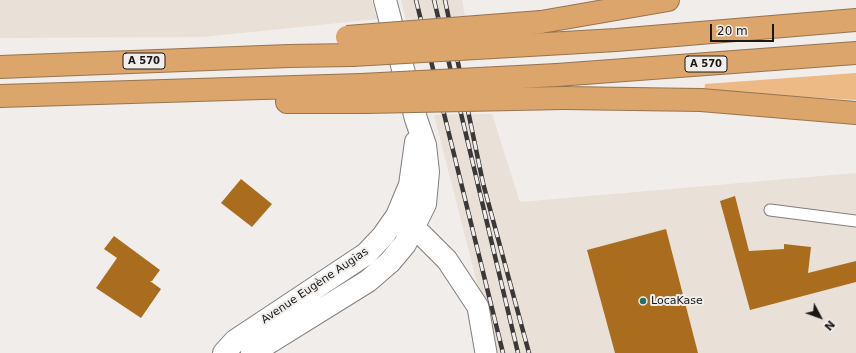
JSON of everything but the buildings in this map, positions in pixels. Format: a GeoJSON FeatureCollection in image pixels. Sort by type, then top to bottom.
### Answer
{"type":"FeatureCollection","features":[{"type":"Feature","properties":{"kind":"highway"},"geometry":{"type":"LineString","coordinates":[[350,46],[541,22],[668,0]]}},
{"type":"Feature","properties":{"kind":"highway","name":"A 570"},"geometry":{"type":"LineString","coordinates":[[0,67],[289,56],[350,46],[547,44],[616,40],[856,20]]}},
{"type":"Feature","properties":{"kind":"highway","name":"A 570"},"geometry":{"type":"LineString","coordinates":[[0,96],[178,90],[363,93],[557,75],[856,53]]}},
{"type":"Feature","properties":{"kind":"highway"},"geometry":{"type":"LineString","coordinates":[[363,93],[701,100],[856,112]]}},
{"type":"Feature","properties":{"kind":"main road","name":"Avenue Eugène Augias"},"geometry":{"type":"LineString","coordinates":[[224,353],[235,341],[366,254],[383,236],[406,222],[425,204],[428,172],[425,145],[416,119],[385,0]]}},
{"type":"Feature","properties":{"kind":"main road","name":"Avenue Eugène Augias"},"geometry":{"type":"LineString","coordinates":[[252,353],[368,281],[390,262],[405,244],[406,222]]}},
{"type":"Feature","properties":{"kind":"street"},"geometry":{"type":"LineString","coordinates":[[406,222],[447,260],[478,307],[486,353]]}},
{"type":"Feature","properties":{"kind":"lane"},"geometry":{"type":"LineString","coordinates":[[770,210],[856,221]]}},
{"type":"Feature","properties":{"kind":"shaded area"},"geometry":{"type":"Polygon","coordinates":[[[0,0],[372,0],[377,19],[203,37],[0,38],[0,0]]]}},
{"type":"Feature","properties":{"kind":"shaded area"},"geometry":{"type":"Polygon","coordinates":[[[401,0],[462,0],[465,16],[406,20],[401,0]]]}},
{"type":"Feature","properties":{"kind":"shaded area"},"geometry":{"type":"Polygon","coordinates":[[[856,73],[856,100],[704,91],[705,84],[856,73]]]}},
{"type":"Feature","properties":{"kind":"shaded area"},"geometry":{"type":"Polygon","coordinates":[[[492,114],[520,202],[856,173],[856,353],[495,353],[434,115],[492,114]]]}},
{"type":"Feature","properties":{"kind":"railway"},"geometry":{"type":"LineString","coordinates":[[416,0],[503,353]]}},
{"type":"Feature","properties":{"kind":"railway"},"geometry":{"type":"LineString","coordinates":[[434,0],[518,353]]}},
{"type":"Feature","properties":{"kind":"railway"},"geometry":{"type":"LineString","coordinates":[[445,0],[483,183],[529,353]]}},
{"type":"Feature","properties":{"kind":"place","name":"LocaKase"},"geometry":{"type":"Point","coordinates":[643,301]}}]}
